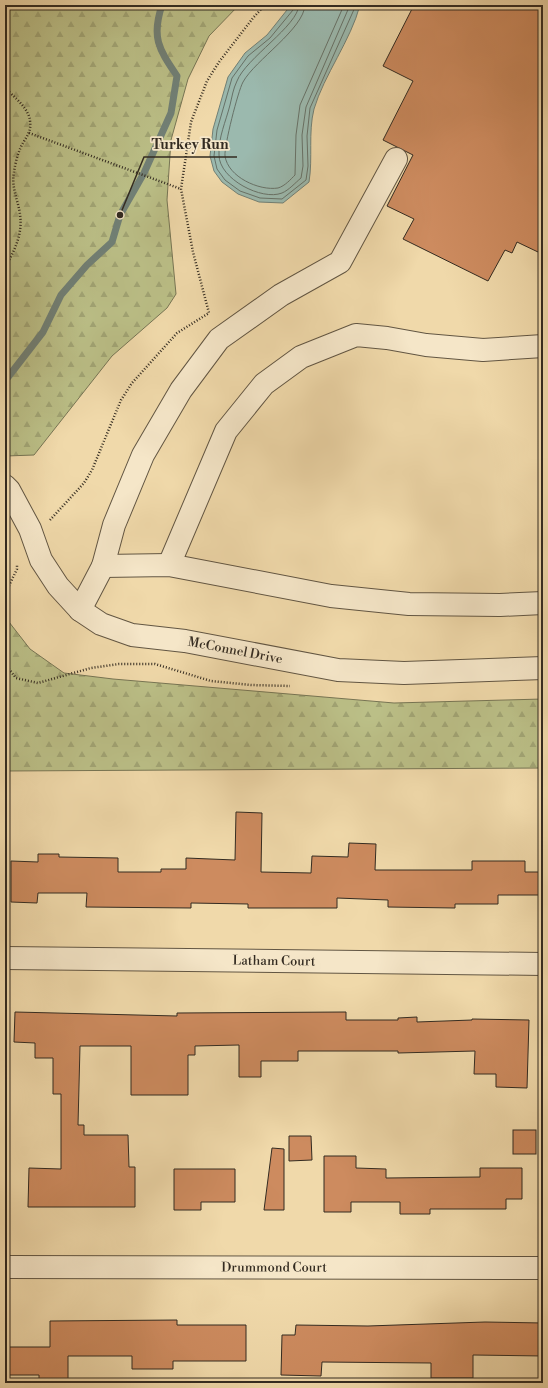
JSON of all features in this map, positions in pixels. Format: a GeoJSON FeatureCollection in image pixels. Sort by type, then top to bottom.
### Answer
{"type":"FeatureCollection","features":[{"type":"Feature","properties":{"kind":"street"},"geometry":{"type":"LineString","coordinates":[[80,610],[103,566],[114,525],[142,455],[181,390],[219,339],[281,295],[340,262],[396,159]]}},
{"type":"Feature","properties":{"kind":"street"},"geometry":{"type":"LineString","coordinates":[[169,565],[226,431],[264,384],[301,357],[356,335],[387,338],[426,345],[483,350],[543,346]]}},
{"type":"Feature","properties":{"kind":"street","name":"McConnel Drive"},"geometry":{"type":"LineString","coordinates":[[5,486],[30,529],[42,560],[58,586],[80,610],[101,624],[132,635],[185,641],[338,670],[404,674],[543,668]]}},
{"type":"Feature","properties":{"kind":"street"},"geometry":{"type":"LineString","coordinates":[[103,566],[169,565],[331,596],[409,604],[500,605],[543,603]]}},
{"type":"Feature","properties":{"kind":"street","name":"Latham Court"},"geometry":{"type":"LineString","coordinates":[[5,958],[543,964]]}},
{"type":"Feature","properties":{"kind":"street","name":"Drummond Court"},"geometry":{"type":"LineString","coordinates":[[5,1267],[543,1268]]}},
{"type":"Feature","properties":{"kind":"path"},"geometry":{"type":"LineString","coordinates":[[30,529],[46,523],[84,483],[92,470],[121,400],[132,383],[177,333],[209,313],[193,252],[181,189],[191,122],[207,81],[218,62],[252,18],[265,5]]}},
{"type":"Feature","properties":{"kind":"path"},"geometry":{"type":"LineString","coordinates":[[5,88],[21,103],[30,120],[29,133],[20,149],[13,174],[13,189],[20,213],[21,228],[16,246],[5,268]]}},
{"type":"Feature","properties":{"kind":"path"},"geometry":{"type":"LineString","coordinates":[[29,133],[181,189]]}},
{"type":"Feature","properties":{"kind":"path"},"geometry":{"type":"LineString","coordinates":[[5,594],[17,569],[16,561]]}},
{"type":"Feature","properties":{"kind":"path"},"geometry":{"type":"LineString","coordinates":[[5,664],[16,678],[38,683],[91,668],[119,664],[155,664],[211,681],[251,685],[294,686]]}},
{"type":"Feature","properties":{"kind":"green space"},"geometry":{"type":"Polygon","coordinates":[[[5,5],[239,5],[209,36],[188,79],[171,140],[167,200],[176,294],[167,308],[112,356],[34,455],[6,456],[5,307],[8,301],[5,293],[5,5]]]}},
{"type":"Feature","properties":{"kind":"green space"},"geometry":{"type":"Polygon","coordinates":[[[5,612],[9,622],[30,649],[64,673],[113,679],[394,703],[543,699],[543,768],[5,771],[5,612]]]}},
{"type":"Feature","properties":{"kind":"water"},"geometry":{"type":"Polygon","coordinates":[[[291,5],[360,5],[350,31],[318,96],[314,109],[311,127],[311,164],[309,182],[283,203],[259,202],[238,194],[222,182],[214,171],[210,156],[213,129],[228,77],[245,53],[267,35],[291,5]]]}},
{"type":"Feature","properties":{"kind":"building"},"geometry":{"type":"Polygon","coordinates":[[[414,5],[543,5],[543,243],[538,252],[517,242],[512,253],[505,250],[488,281],[403,239],[414,219],[387,206],[413,155],[383,140],[413,81],[383,66],[414,5]]]}},
{"type":"Feature","properties":{"kind":"building"},"geometry":{"type":"Polygon","coordinates":[[[236,812],[262,813],[261,872],[311,873],[312,856],[348,857],[349,843],[376,844],[375,870],[472,870],[472,861],[525,861],[525,872],[543,872],[543,895],[498,895],[498,904],[455,904],[455,908],[388,907],[388,900],[337,898],[337,908],[248,908],[248,904],[191,903],[191,908],[86,907],[87,893],[38,893],[37,903],[11,902],[11,861],[38,862],[38,854],[59,854],[59,857],[118,858],[118,872],[161,872],[161,869],[186,869],[186,858],[235,860],[236,812]]]}},
{"type":"Feature","properties":{"kind":"building"},"geometry":{"type":"Polygon","coordinates":[[[15,1012],[177,1016],[177,1013],[346,1012],[346,1020],[398,1020],[398,1018],[417,1017],[417,1022],[472,1019],[529,1020],[527,1088],[496,1087],[496,1074],[474,1074],[475,1051],[398,1053],[398,1051],[298,1051],[298,1061],[261,1061],[261,1077],[239,1077],[239,1045],[195,1046],[195,1055],[188,1055],[188,1095],[131,1095],[131,1046],[80,1046],[78,1125],[84,1125],[84,1135],[128,1135],[129,1167],[135,1167],[135,1207],[28,1207],[29,1168],[61,1169],[61,1094],[53,1094],[53,1058],[35,1058],[35,1043],[14,1042],[15,1012]]]}},
{"type":"Feature","properties":{"kind":"building"},"geometry":{"type":"Polygon","coordinates":[[[513,1130],[536,1130],[536,1154],[513,1154],[513,1130]]]}},
{"type":"Feature","properties":{"kind":"building"},"geometry":{"type":"Polygon","coordinates":[[[289,1136],[311,1136],[312,1160],[289,1161],[289,1136]]]}},
{"type":"Feature","properties":{"kind":"building"},"geometry":{"type":"Polygon","coordinates":[[[272,1148],[284,1149],[284,1210],[264,1210],[272,1148]]]}},
{"type":"Feature","properties":{"kind":"building"},"geometry":{"type":"Polygon","coordinates":[[[324,1156],[356,1156],[356,1168],[386,1169],[386,1178],[480,1177],[480,1168],[522,1168],[522,1199],[506,1199],[506,1209],[430,1209],[430,1214],[400,1214],[400,1202],[351,1202],[351,1212],[324,1212],[324,1156]]]}},
{"type":"Feature","properties":{"kind":"building"},"geometry":{"type":"Polygon","coordinates":[[[174,1169],[235,1169],[235,1202],[201,1202],[201,1210],[174,1210],[174,1169]]]}},
{"type":"Feature","properties":{"kind":"building"},"geometry":{"type":"Polygon","coordinates":[[[177,1320],[177,1325],[246,1325],[246,1361],[173,1361],[173,1369],[132,1369],[132,1356],[68,1356],[68,1383],[39,1383],[39,1375],[5,1375],[5,1347],[50,1347],[50,1321],[177,1320]]]}},
{"type":"Feature","properties":{"kind":"building"},"geometry":{"type":"Polygon","coordinates":[[[485,1322],[543,1323],[543,1356],[473,1355],[473,1378],[431,1378],[431,1363],[322,1362],[321,1376],[281,1375],[282,1335],[295,1335],[296,1325],[368,1326],[485,1322]]]}},
{"type":"Feature","properties":{"kind":"waterway"},"geometry":{"type":"LineString","coordinates":[[5,381],[43,332],[61,295],[87,265],[112,242],[120,215],[144,173],[171,113],[177,76],[161,50],[157,35],[157,26],[162,5]]}},
{"type":"Feature","properties":{"kind":"place","name":"Turkey Run"},"geometry":{"type":"Point","coordinates":[120,215]}}]}
